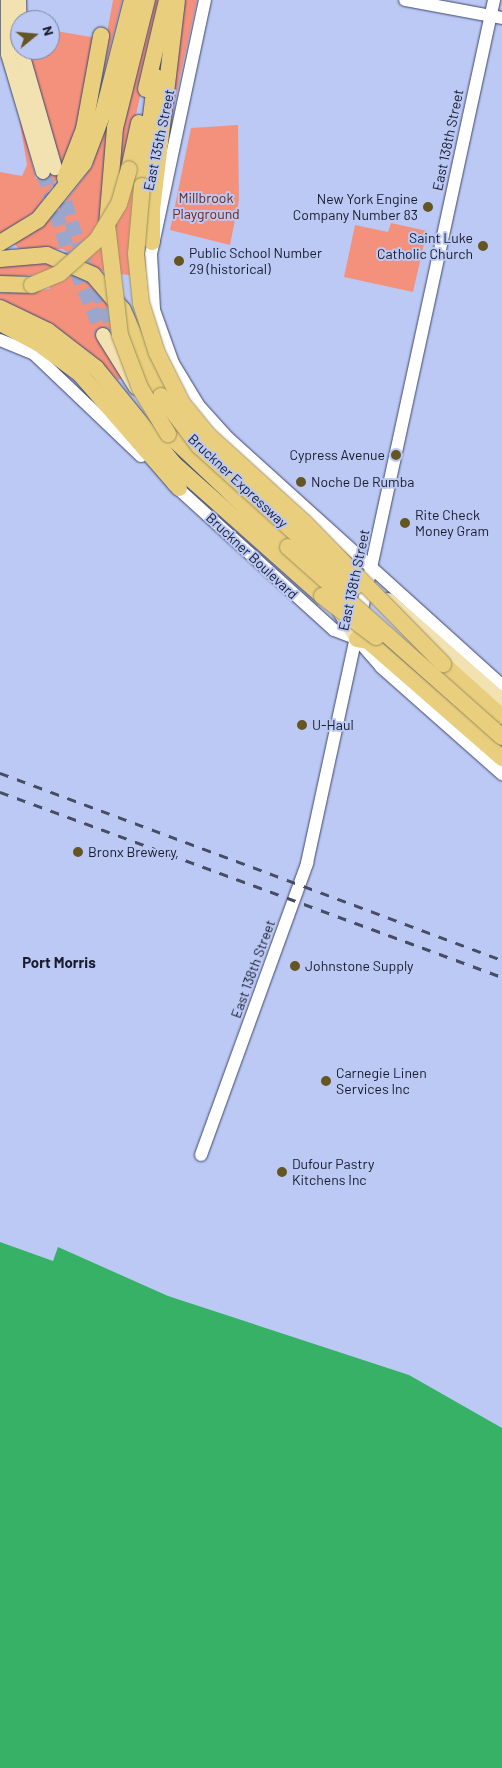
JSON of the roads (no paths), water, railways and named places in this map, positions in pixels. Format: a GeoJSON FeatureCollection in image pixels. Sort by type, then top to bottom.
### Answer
{"type":"FeatureCollection","features":[{"type":"Feature","properties":{"kind":"highway"},"geometry":{"type":"LineString","coordinates":[[0,243],[38,220],[68,188],[92,146],[132,0]]}},
{"type":"Feature","properties":{"kind":"highway"},"geometry":{"type":"LineString","coordinates":[[147,0],[131,63],[111,158],[108,246],[120,336],[146,400],[191,459],[502,737]]}},
{"type":"Feature","properties":{"kind":"highway"},"geometry":{"type":"LineString","coordinates":[[152,242],[152,210],[170,2]]}},
{"type":"Feature","properties":{"kind":"highway"},"geometry":{"type":"LineString","coordinates":[[170,2],[136,171],[136,248],[139,290],[152,341],[175,391],[208,435],[304,522],[443,664]]}},
{"type":"Feature","properties":{"kind":"highway"},"geometry":{"type":"LineString","coordinates":[[38,220],[76,154],[101,36]]}},
{"type":"Feature","properties":{"kind":"highway"},"geometry":{"type":"LineString","coordinates":[[0,284],[32,284],[60,273],[97,240],[114,214],[136,171]]}},
{"type":"Feature","properties":{"kind":"highway","name":"Bruckner Expressway"},"geometry":{"type":"LineString","coordinates":[[0,259],[35,254],[65,259],[94,275],[120,306],[160,396],[189,436],[502,717]]}},
{"type":"Feature","properties":{"kind":"highway"},"geometry":{"type":"LineString","coordinates":[[0,308],[71,348],[112,385],[174,464],[285,566],[502,737]]}},
{"type":"Feature","properties":{"kind":"highway"},"geometry":{"type":"LineString","coordinates":[[0,323],[49,350],[80,374],[179,488]]}},
{"type":"Feature","properties":{"kind":"highway"},"geometry":{"type":"LineString","coordinates":[[356,639],[368,640],[502,758]]}},
{"type":"Feature","properties":{"kind":"main road"},"geometry":{"type":"LineString","coordinates":[[8,0],[3,24],[10,60]]}},
{"type":"Feature","properties":{"kind":"main road","name":"East 135th Street"},"geometry":{"type":"LineString","coordinates":[[205,0],[152,242],[151,288],[170,356],[203,412],[374,569]]}},
{"type":"Feature","properties":{"kind":"main road"},"geometry":{"type":"LineString","coordinates":[[405,0],[496,17]]}},
{"type":"Feature","properties":{"kind":"main road","name":"East 138th Street"},"geometry":{"type":"LineString","coordinates":[[201,1155],[305,873],[496,17],[494,0]]}},
{"type":"Feature","properties":{"kind":"main road"},"geometry":{"type":"LineString","coordinates":[[10,60],[49,170],[23,60]]}},
{"type":"Feature","properties":{"kind":"main road"},"geometry":{"type":"LineString","coordinates":[[502,700],[415,621],[309,545],[191,440],[152,392],[109,333],[140,393],[179,441],[297,549],[365,606],[502,729]]}},
{"type":"Feature","properties":{"kind":"main road","name":"Bruckner Boulevard"},"geometry":{"type":"LineString","coordinates":[[0,340],[34,354],[308,608],[334,630],[356,639],[381,667],[502,774]]}},
{"type":"Feature","properties":{"kind":"main road"},"geometry":{"type":"LineString","coordinates":[[297,549],[356,639]]}},
{"type":"Feature","properties":{"kind":"main road"},"geometry":{"type":"LineString","coordinates":[[374,569],[502,686]]}},
{"type":"Feature","properties":{"kind":"tunnel"},"geometry":{"type":"LineString","coordinates":[[43,172],[68,251],[103,335]]}},
{"type":"Feature","properties":{"kind":"tunnel"},"geometry":{"type":"LineString","coordinates":[[59,182],[80,250],[114,331]]}},
{"type":"Feature","properties":{"kind":"railway"},"geometry":{"type":"LineString","coordinates":[[0,773],[502,960]]}},
{"type":"Feature","properties":{"kind":"railway"},"geometry":{"type":"LineString","coordinates":[[0,792],[502,977]]}},
{"type":"Feature","properties":{"kind":"place","name":"New York Engine Company Number 83"},"geometry":{"type":"Point","coordinates":[428,207]}},
{"type":"Feature","properties":{"kind":"place","name":"Saint Luke Catholic Church"},"geometry":{"type":"Point","coordinates":[483,246]}},
{"type":"Feature","properties":{"kind":"place","name":"Public School Number 29 (historical)"},"geometry":{"type":"Point","coordinates":[179,261]}},
{"type":"Feature","properties":{"kind":"place","name":"Cypress Avenue"},"geometry":{"type":"Point","coordinates":[396,455]}},
{"type":"Feature","properties":{"kind":"place","name":"Noche De Rumba"},"geometry":{"type":"Point","coordinates":[301,482]}},
{"type":"Feature","properties":{"kind":"place","name":"Rite Check Money Gram"},"geometry":{"type":"Point","coordinates":[405,523]}},
{"type":"Feature","properties":{"kind":"place","name":"U-Haul"},"geometry":{"type":"Point","coordinates":[302,725]}},
{"type":"Feature","properties":{"kind":"place","name":"Bronx Brewery"},"geometry":{"type":"Point","coordinates":[78,852]}},
{"type":"Feature","properties":{"kind":"place","name":"Johnstone Supply"},"geometry":{"type":"Point","coordinates":[295,966]}},
{"type":"Feature","properties":{"kind":"place","name":"Carnegie Linen Services Inc"},"geometry":{"type":"Point","coordinates":[326,1081]}},
{"type":"Feature","properties":{"kind":"place","name":"Dufour Pastry Kitchens Inc"},"geometry":{"type":"Point","coordinates":[282,1172]}},
{"type":"Feature","properties":{"kind":"district","name":"Port Morris"},"geometry":{"type":"Point","coordinates":[59,963]}},
{"type":"Feature","properties":{"kind":"park label","name":"Millbrook Playground"},"geometry":{"type":"Point","coordinates":[206,206]}}]}
